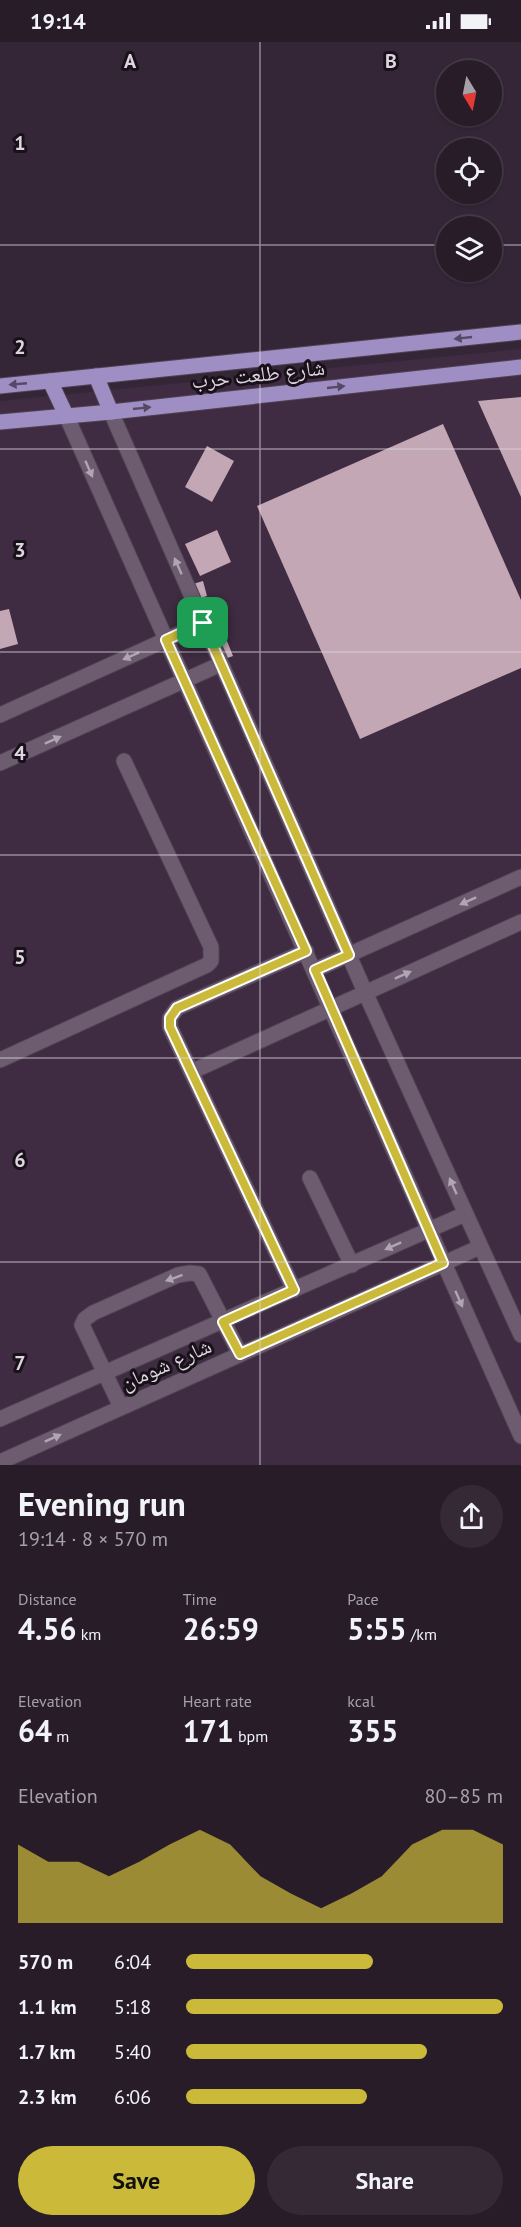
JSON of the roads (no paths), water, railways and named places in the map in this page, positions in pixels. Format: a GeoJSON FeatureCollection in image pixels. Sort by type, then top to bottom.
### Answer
{"type":"FeatureCollection","features":[{"type":"Feature","properties":{"kind":"main road","name":"شارع طلعت حرب"},"geometry":{"type":"LineString","coordinates":[[0,386],[521,332]]}},
{"type":"Feature","properties":{"kind":"main road","name":"شارع طلعت حرب"},"geometry":{"type":"LineString","coordinates":[[0,422],[521,367]]}},
{"type":"Feature","properties":{"kind":"main road"},"geometry":{"type":"LineString","coordinates":[[96,376],[111,412]]}},
{"type":"Feature","properties":{"kind":"main road"},"geometry":{"type":"LineString","coordinates":[[50,381],[66,415]]}},
{"type":"Feature","properties":{"kind":"lane"},"geometry":{"type":"LineString","coordinates":[[111,412],[365,992],[521,1335]]}},
{"type":"Feature","properties":{"kind":"lane"},"geometry":{"type":"LineString","coordinates":[[66,415],[521,1436]]}},
{"type":"Feature","properties":{"kind":"lane"},"geometry":{"type":"LineString","coordinates":[[0,715],[203,623]]}},
{"type":"Feature","properties":{"kind":"lane"},"geometry":{"type":"LineString","coordinates":[[0,763],[221,664]]}},
{"type":"Feature","properties":{"kind":"lane"},"geometry":{"type":"LineString","coordinates":[[0,1060],[207,965],[211,961],[210,947],[124,761]]}},
{"type":"Feature","properties":{"kind":"lane"},"geometry":{"type":"LineString","coordinates":[[315,970],[521,877]]}},
{"type":"Feature","properties":{"kind":"lane"},"geometry":{"type":"LineString","coordinates":[[191,1072],[521,922]]}},
{"type":"Feature","properties":{"kind":"lane"},"geometry":{"type":"LineString","coordinates":[[294,1290],[170,1027],[170,1018],[177,1008],[306,951]]}},
{"type":"Feature","properties":{"kind":"lane"},"geometry":{"type":"LineString","coordinates":[[309,1178],[352,1265]]}},
{"type":"Feature","properties":{"kind":"lane","name":"شارع شومان"},"geometry":{"type":"LineString","coordinates":[[0,1419],[465,1214]]}},
{"type":"Feature","properties":{"kind":"lane","name":"شارع شومان"},"geometry":{"type":"LineString","coordinates":[[0,1462],[480,1247]]}},
{"type":"Feature","properties":{"kind":"lane"},"geometry":{"type":"LineString","coordinates":[[121,1407],[82,1325],[85,1319],[93,1313],[178,1275],[199,1274],[240,1354]]}}]}
